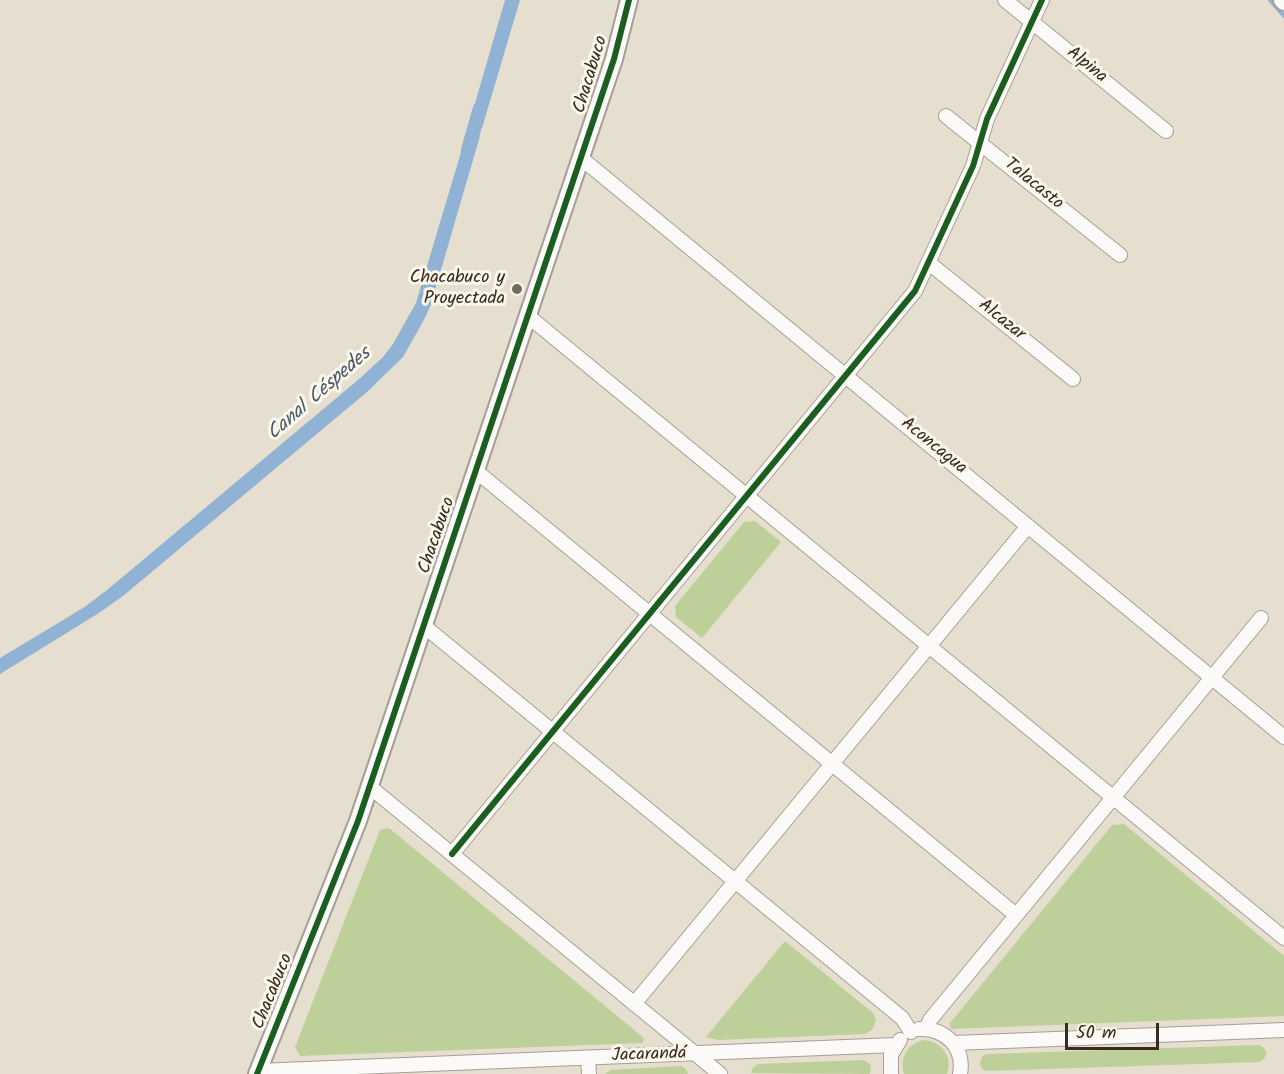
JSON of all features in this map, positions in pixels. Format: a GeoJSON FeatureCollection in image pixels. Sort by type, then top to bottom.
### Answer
{"type":"FeatureCollection","features":[{"type":"Feature","properties":{"kind":"street","name":"Chacabuco"},"geometry":{"type":"LineString","coordinates":[[258,1072],[370,787],[614,59],[629,0]]}},
{"type":"Feature","properties":{"kind":"street","name":"Alpina"},"geometry":{"type":"LineString","coordinates":[[1005,0],[1166,131]]}},
{"type":"Feature","properties":{"kind":"street"},"geometry":{"type":"LineString","coordinates":[[452,854],[915,291],[973,166],[987,119],[1042,0]]}},
{"type":"Feature","properties":{"kind":"street","name":"Talacasto"},"geometry":{"type":"LineString","coordinates":[[946,116],[1120,255]]}},
{"type":"Feature","properties":{"kind":"street","name":"Aconcagua"},"geometry":{"type":"LineString","coordinates":[[581,158],[1284,736]]}},
{"type":"Feature","properties":{"kind":"street","name":"Alcazar"},"geometry":{"type":"LineString","coordinates":[[928,263],[1073,379]]}},
{"type":"Feature","properties":{"kind":"street"},"geometry":{"type":"LineString","coordinates":[[528,316],[1284,938]]}},
{"type":"Feature","properties":{"kind":"street"},"geometry":{"type":"LineString","coordinates":[[476,471],[1016,915]]}},
{"type":"Feature","properties":{"kind":"street"},"geometry":{"type":"LineString","coordinates":[[634,1004],[1028,526]]}},
{"type":"Feature","properties":{"kind":"street"},"geometry":{"type":"LineString","coordinates":[[926,1029],[930,1020],[1261,618]]}},
{"type":"Feature","properties":{"kind":"street"},"geometry":{"type":"LineString","coordinates":[[424,626],[902,1018],[911,1032]]}},
{"type":"Feature","properties":{"kind":"street"},"geometry":{"type":"LineString","coordinates":[[370,787],[720,1074]]}},
{"type":"Feature","properties":{"kind":"street"},"geometry":{"type":"LineString","coordinates":[[891,1074],[890,1065],[895,1045],[911,1032],[926,1029],[942,1033],[954,1043],[961,1062],[960,1074]]}},
{"type":"Feature","properties":{"kind":"street"},"geometry":{"type":"LineString","coordinates":[[954,1043],[1284,1030]]}},
{"type":"Feature","properties":{"kind":"street","name":"Jacarandá"},"geometry":{"type":"LineString","coordinates":[[258,1072],[436,1069],[588,1059],[895,1045]]}},
{"type":"Feature","properties":{"kind":"street"},"geometry":{"type":"LineString","coordinates":[[588,1059],[589,1074]]}},
{"type":"Feature","properties":{"kind":"green space"},"geometry":{"type":"Polygon","coordinates":[[[755,521],[781,542],[702,638],[676,617],[675,606],[744,522],[755,521]]]}},
{"type":"Feature","properties":{"kind":"green space"},"geometry":{"type":"Polygon","coordinates":[[[1124,824],[1284,956],[1284,1016],[951,1029],[950,1023],[1112,825],[1124,824]]]}},
{"type":"Feature","properties":{"kind":"green space"},"geometry":{"type":"Polygon","coordinates":[[[389,828],[644,1038],[643,1043],[300,1056],[295,1047],[380,830],[389,828]]]}},
{"type":"Feature","properties":{"kind":"green space"},"geometry":{"type":"Polygon","coordinates":[[[785,941],[873,1013],[876,1021],[872,1030],[865,1034],[718,1040],[706,1037],[785,941]]]}},
{"type":"Feature","properties":{"kind":"green space"},"geometry":{"type":"Polygon","coordinates":[[[924,1040],[936,1044],[944,1051],[948,1061],[947,1074],[904,1074],[903,1062],[906,1052],[913,1045],[924,1040]]]}},
{"type":"Feature","properties":{"kind":"green space"},"geometry":{"type":"Polygon","coordinates":[[[1259,1045],[1267,1053],[1259,1062],[987,1071],[982,1069],[980,1063],[986,1054],[1259,1045]]]}},
{"type":"Feature","properties":{"kind":"green space"},"geometry":{"type":"Polygon","coordinates":[[[864,1060],[871,1065],[870,1074],[751,1073],[753,1067],[758,1064],[864,1060]]]}},
{"type":"Feature","properties":{"kind":"green space"},"geometry":{"type":"Polygon","coordinates":[[[681,1066],[688,1074],[605,1074],[611,1070],[681,1066]]]}},
{"type":"Feature","properties":{"kind":"water"},"geometry":{"type":"Polygon","coordinates":[[[505,0],[520,0],[482,128],[469,124],[505,0]]]}},
{"type":"Feature","properties":{"kind":"water"},"geometry":{"type":"Polygon","coordinates":[[[467,132],[480,136],[431,304],[403,357],[367,392],[123,596],[0,674],[0,658],[83,608],[107,590],[383,357],[416,303],[467,132]]]}},
{"type":"Feature","properties":{"kind":"waterway"},"geometry":{"type":"LineString","coordinates":[[1270,0],[1284,16]]}},
{"type":"Feature","properties":{"kind":"waterway","name":"Canal Céspedes"},"geometry":{"type":"LineString","coordinates":[[468,150],[480,108]]}},
{"type":"Feature","properties":{"kind":"cycle path"},"geometry":{"type":"LineString","coordinates":[[257,1074],[358,821],[614,59],[629,0]]}},
{"type":"Feature","properties":{"kind":"cycle path"},"geometry":{"type":"LineString","coordinates":[[452,854],[915,291],[973,166],[987,119],[1042,0]]}},
{"type":"Feature","properties":{"kind":"place","name":"Chacabuco y Proyectada"},"geometry":{"type":"Point","coordinates":[517,289]}}]}
